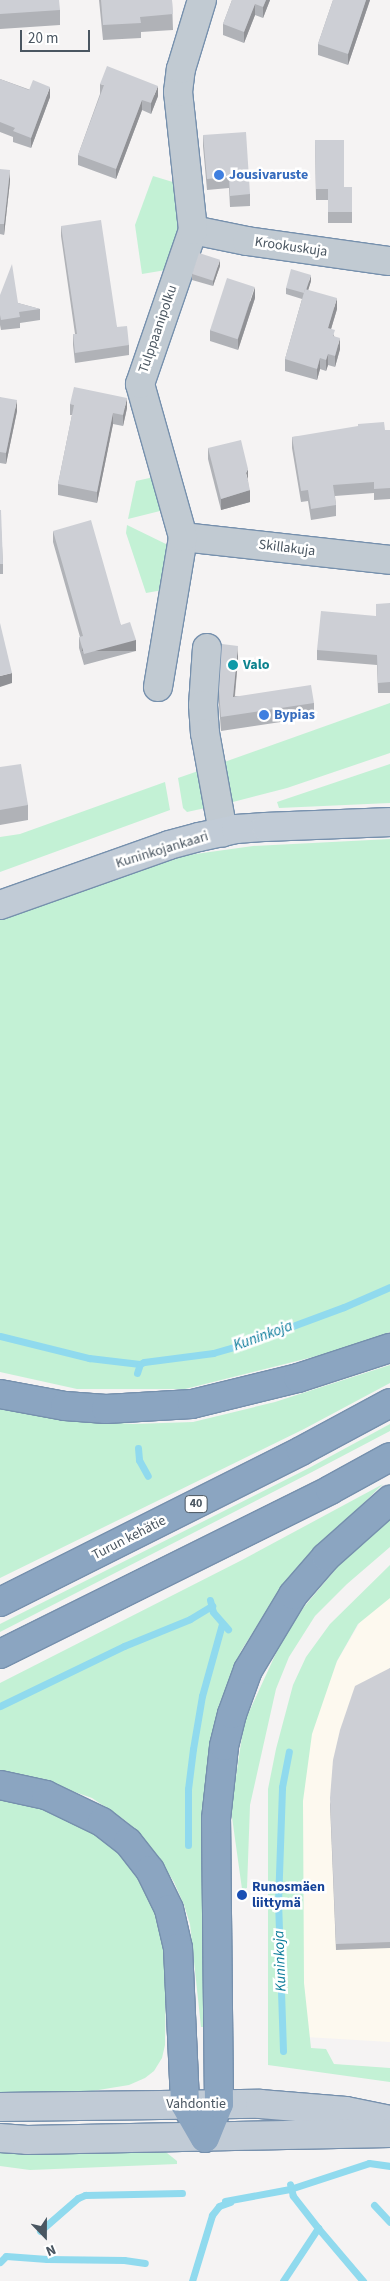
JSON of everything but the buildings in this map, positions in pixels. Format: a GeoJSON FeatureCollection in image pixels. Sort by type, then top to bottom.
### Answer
{"type":"FeatureCollection","features":[{"type":"Feature","properties":{"kind":"highway"},"geometry":{"type":"LineString","coordinates":[[0,1394],[65,1406],[106,1409],[192,1404],[298,1378],[390,1348]]}},
{"type":"Feature","properties":{"kind":"highway","name":"Turun kehätie"},"geometry":{"type":"LineString","coordinates":[[0,1602],[301,1452],[390,1403]]}},
{"type":"Feature","properties":{"kind":"highway"},"geometry":{"type":"LineString","coordinates":[[0,1654],[330,1490],[390,1457]]}},
{"type":"Feature","properties":{"kind":"highway"},"geometry":{"type":"LineString","coordinates":[[205,2138],[220,2104],[216,1819],[224,1746],[232,1714],[248,1670],[293,1595],[326,1557],[390,1500]]}},
{"type":"Feature","properties":{"kind":"highway"},"geometry":{"type":"LineString","coordinates":[[0,1785],[46,1795],[102,1822],[128,1842],[150,1870],[169,1909],[178,1948],[185,2104],[205,2138]]}},
{"type":"Feature","properties":{"kind":"street","name":"Tulppaanipolku"},"geometry":{"type":"LineString","coordinates":[[158,687],[183,537],[140,384],[193,230],[178,92],[181,69],[202,0]]}},
{"type":"Feature","properties":{"kind":"street","name":"Krookuskuja"},"geometry":{"type":"LineString","coordinates":[[193,230],[247,241],[390,261]]}},
{"type":"Feature","properties":{"kind":"street","name":"Skillakuja"},"geometry":{"type":"LineString","coordinates":[[183,537],[390,560]]}},
{"type":"Feature","properties":{"kind":"street"},"geometry":{"type":"LineString","coordinates":[[207,648],[203,705],[205,733],[223,832]]}},
{"type":"Feature","properties":{"kind":"street","name":"Kuninkojankaari"},"geometry":{"type":"LineString","coordinates":[[0,905],[169,844],[223,832],[266,827],[390,822]]}},
{"type":"Feature","properties":{"kind":"street","name":"Vahdontie"},"geometry":{"type":"LineString","coordinates":[[0,2107],[260,2104],[336,2110],[390,2120]]}},
{"type":"Feature","properties":{"kind":"street"},"geometry":{"type":"LineString","coordinates":[[0,2138],[27,2140],[205,2138],[390,2133]]}},
{"type":"Feature","properties":{"kind":"shaded area"},"geometry":{"type":"Polygon","coordinates":[[[390,1589],[390,2042],[306,2037],[297,1838],[300,1771],[328,1677],[362,1619],[390,1589]]]}},
{"type":"Feature","properties":{"kind":"green space"},"geometry":{"type":"Polygon","coordinates":[[[153,176],[176,183],[182,226],[166,270],[142,274],[135,225],[153,176]]]}},
{"type":"Feature","properties":{"kind":"green space"},"geometry":{"type":"Polygon","coordinates":[[[154,477],[164,510],[128,519],[136,481],[154,477]]]}},
{"type":"Feature","properties":{"kind":"green space"},"geometry":{"type":"Polygon","coordinates":[[[127,525],[168,545],[163,590],[146,593],[126,533],[127,525]]]}},
{"type":"Feature","properties":{"kind":"green space"},"geometry":{"type":"Polygon","coordinates":[[[390,703],[390,753],[287,788],[229,803],[216,765],[390,703]]]}},
{"type":"Feature","properties":{"kind":"green space"},"geometry":{"type":"Polygon","coordinates":[[[390,764],[390,803],[279,808],[277,802],[390,764]]]}},
{"type":"Feature","properties":{"kind":"green space"},"geometry":{"type":"Polygon","coordinates":[[[207,768],[210,807],[187,812],[183,808],[178,778],[207,768]]]}},
{"type":"Feature","properties":{"kind":"green space"},"geometry":{"type":"Polygon","coordinates":[[[165,782],[170,810],[0,872],[0,837],[20,834],[165,782]]]}},
{"type":"Feature","properties":{"kind":"green space"},"geometry":{"type":"Polygon","coordinates":[[[390,839],[390,1332],[341,1350],[185,1389],[77,1389],[0,1372],[0,920],[181,856],[253,846],[390,839]]]}},
{"type":"Feature","properties":{"kind":"green space"},"geometry":{"type":"Polygon","coordinates":[[[390,1365],[390,1383],[304,1429],[0,1578],[0,1406],[57,1418],[133,1424],[193,1422],[275,1402],[390,1365]]]}},
{"type":"Feature","properties":{"kind":"green space"},"geometry":{"type":"Polygon","coordinates":[[[390,1424],[390,1431],[0,1632],[0,1624],[309,1468],[390,1424]]]}},
{"type":"Feature","properties":{"kind":"green space"},"geometry":{"type":"Polygon","coordinates":[[[383,1484],[329,1537],[278,1593],[241,1651],[221,1700],[215,1728],[205,2027],[201,2027],[190,1924],[174,1882],[154,1851],[126,1821],[92,1798],[43,1781],[0,1772],[0,1683],[242,1560],[383,1484]]]}},
{"type":"Feature","properties":{"kind":"green space"},"geometry":{"type":"Polygon","coordinates":[[[390,1520],[390,1547],[347,1584],[315,1616],[289,1657],[276,1689],[250,1805],[247,1888],[242,1889],[231,1810],[244,1723],[282,1640],[304,1607],[345,1558],[390,1520]]]}},
{"type":"Feature","properties":{"kind":"green space"},"geometry":{"type":"Polygon","coordinates":[[[390,1565],[390,1598],[358,1624],[337,1661],[312,1734],[303,1801],[304,1983],[311,2048],[326,2049],[334,2064],[390,2068],[390,2082],[268,2065],[268,1789],[276,1749],[293,1685],[306,1657],[330,1624],[390,1565]]]}},
{"type":"Feature","properties":{"kind":"green space"},"geometry":{"type":"Polygon","coordinates":[[[0,1797],[31,1803],[82,1823],[119,1850],[143,1881],[160,1923],[166,1966],[165,2045],[162,2058],[154,2071],[145,2078],[129,2085],[86,2092],[0,2094],[0,1797]]]}},
{"type":"Feature","properties":{"kind":"green space"},"geometry":{"type":"Polygon","coordinates":[[[162,2149],[177,2161],[177,2164],[30,2170],[0,2166],[0,2150],[162,2149]]]}},
{"type":"Feature","properties":{"kind":"waterway","name":"Kuninkoja"},"geometry":{"type":"LineString","coordinates":[[137,1373],[140,1364],[144,1362],[213,1353],[247,1343],[344,1307],[390,1287]]}},
{"type":"Feature","properties":{"kind":"waterway"},"geometry":{"type":"LineString","coordinates":[[0,1336],[89,1358],[140,1364]]}},
{"type":"Feature","properties":{"kind":"waterway","name":"Kuninkoja"},"geometry":{"type":"LineString","coordinates":[[138,1448],[139,1460],[148,1476]]}},
{"type":"Feature","properties":{"kind":"waterway","name":"Kuninkoja"},"geometry":{"type":"LineString","coordinates":[[210,1600],[213,1612],[228,1629]]}},
{"type":"Feature","properties":{"kind":"waterway"},"geometry":{"type":"LineString","coordinates":[[0,1706],[124,1646],[190,1619],[212,1606]]}},
{"type":"Feature","properties":{"kind":"waterway"},"geometry":{"type":"LineString","coordinates":[[188,1845],[188,1789],[193,1749],[202,1696],[222,1624]]}},
{"type":"Feature","properties":{"kind":"waterway","name":"Kuninkoja"},"geometry":{"type":"LineString","coordinates":[[283,2051],[278,1903],[282,1787],[289,1752]]}},
{"type":"Feature","properties":{"kind":"waterway"},"geometry":{"type":"LineString","coordinates":[[225,2201],[290,2189],[369,2163],[390,2166]]}},
{"type":"Feature","properties":{"kind":"waterway","name":"Kuninkoja"},"geometry":{"type":"LineString","coordinates":[[283,2281],[318,2228],[293,2196],[290,2184]]}},
{"type":"Feature","properties":{"kind":"waterway"},"geometry":{"type":"LineString","coordinates":[[40,2231],[78,2198],[85,2195],[182,2193]]}},
{"type":"Feature","properties":{"kind":"waterway"},"geometry":{"type":"LineString","coordinates":[[192,2281],[212,2215],[219,2206],[230,2202]]}},
{"type":"Feature","properties":{"kind":"waterway"},"geometry":{"type":"LineString","coordinates":[[374,2205],[390,2222]]}},
{"type":"Feature","properties":{"kind":"waterway"},"geometry":{"type":"LineString","coordinates":[[318,2228],[363,2281]]}},
{"type":"Feature","properties":{"kind":"waterway"},"geometry":{"type":"LineString","coordinates":[[0,2262],[6,2256],[47,2259],[124,2260],[145,2263]]}},
{"type":"Feature","properties":{"kind":"place","name":"Jousivaruste"},"geometry":{"type":"Point","coordinates":[219,175]}},
{"type":"Feature","properties":{"kind":"place","name":"Valo"},"geometry":{"type":"Point","coordinates":[233,665]}},
{"type":"Feature","properties":{"kind":"place","name":"Bypias"},"geometry":{"type":"Point","coordinates":[264,715]}},
{"type":"Feature","properties":{"kind":"place","name":"Runosmäen liittymä"},"geometry":{"type":"Point","coordinates":[242,1895]}}]}
